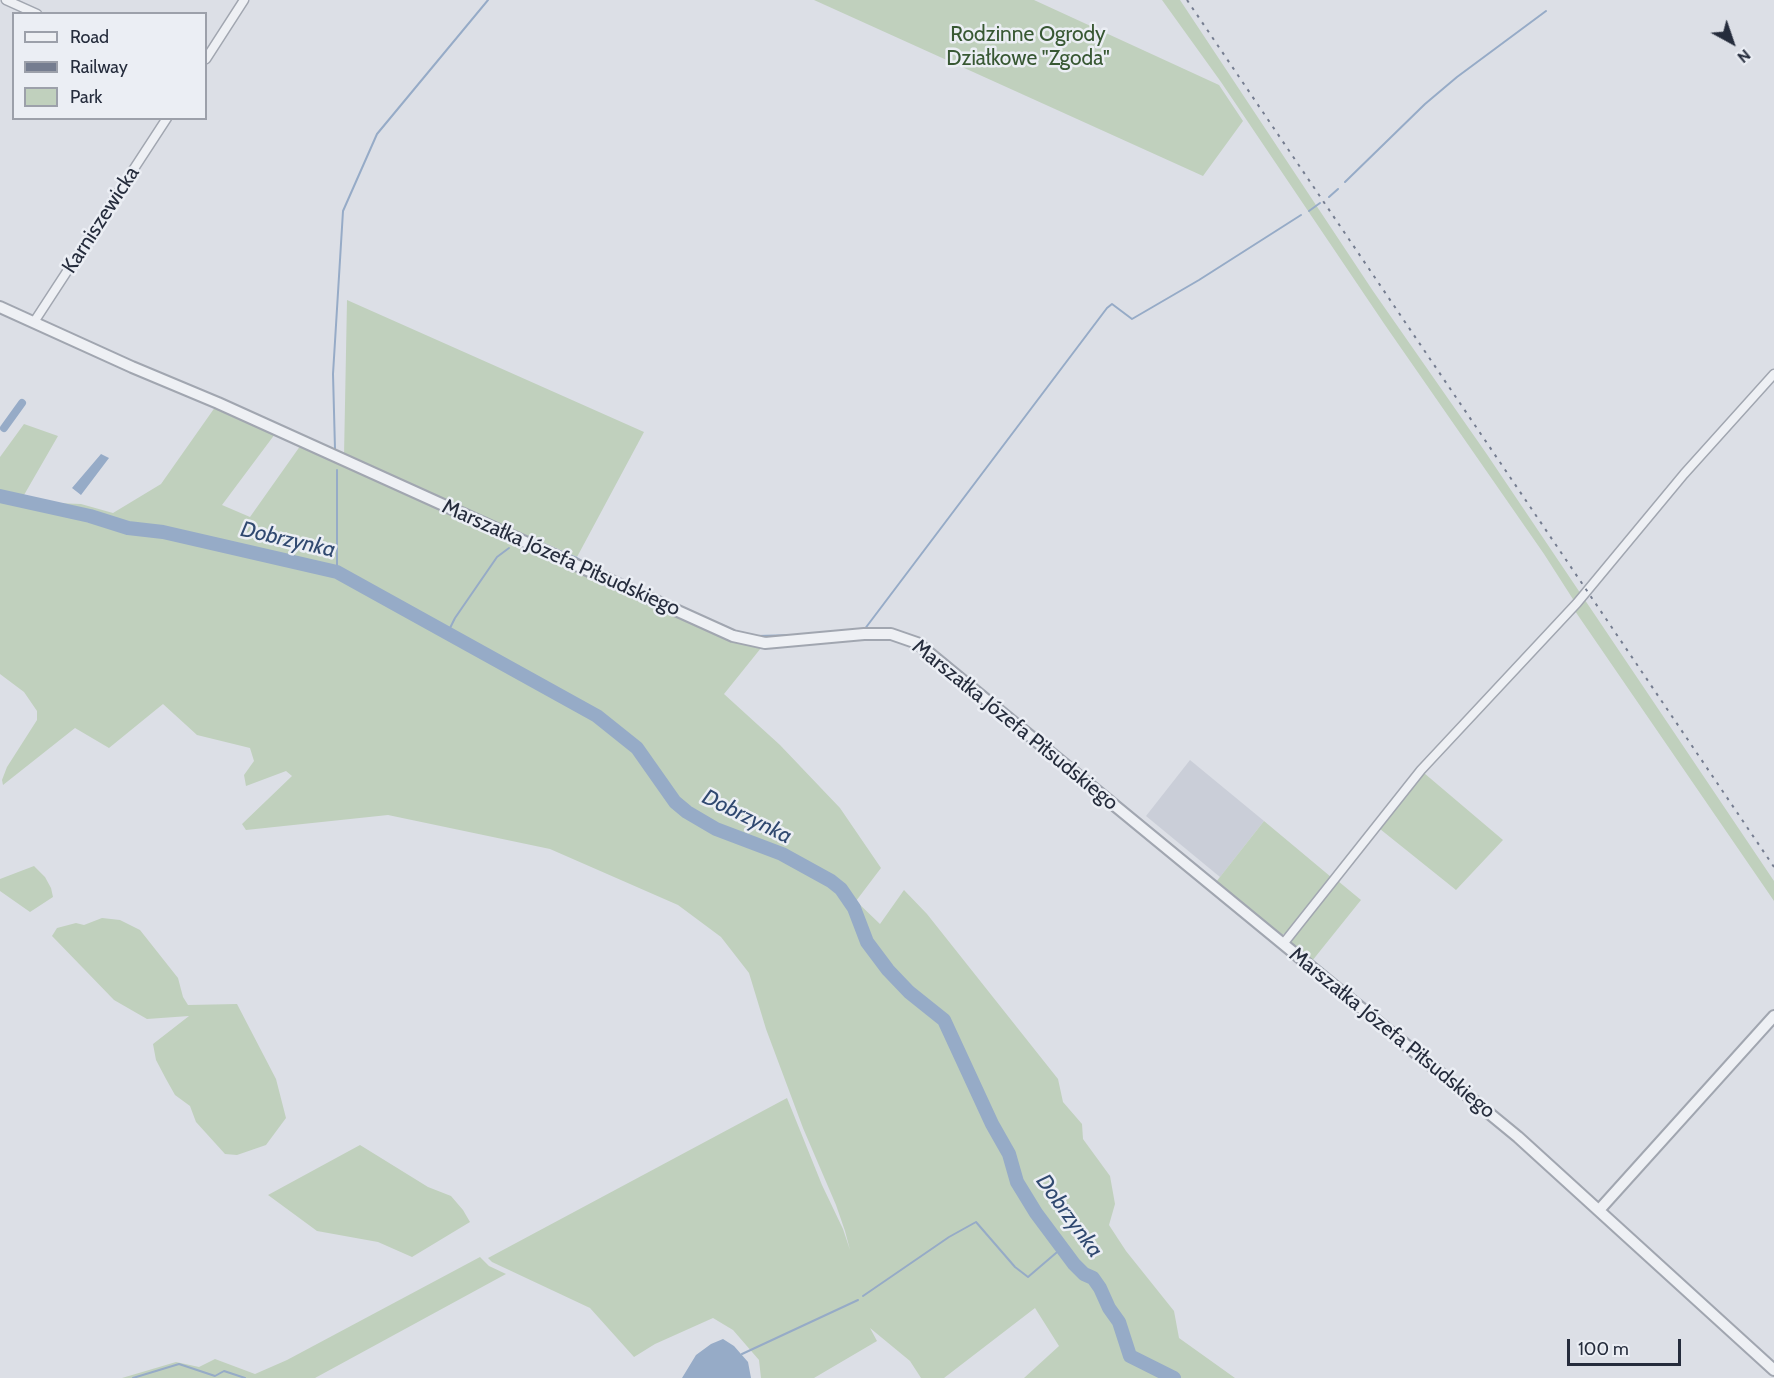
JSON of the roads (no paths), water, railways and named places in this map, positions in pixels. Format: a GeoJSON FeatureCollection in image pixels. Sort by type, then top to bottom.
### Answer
{"type":"FeatureCollection","features":[{"type":"Feature","properties":{"kind":"street"},"geometry":{"type":"LineString","coordinates":[[6,0],[33,12]]}},
{"type":"Feature","properties":{"kind":"street"},"geometry":{"type":"LineString","coordinates":[[207,57],[244,0]]}},
{"type":"Feature","properties":{"kind":"street","name":"Karniszewicka"},"geometry":{"type":"LineString","coordinates":[[34,322],[166,120]]}},
{"type":"Feature","properties":{"kind":"street","name":"Marszałka Józefa Piłsudskiego"},"geometry":{"type":"LineString","coordinates":[[0,307],[733,636],[765,643],[864,634],[891,634],[917,642],[1510,1131],[1599,1209],[1774,1370]]}},
{"type":"Feature","properties":{"kind":"street"},"geometry":{"type":"LineString","coordinates":[[1283,944],[1421,770],[1577,603],[1684,474],[1774,374]]}},
{"type":"Feature","properties":{"kind":"street"},"geometry":{"type":"LineString","coordinates":[[1599,1209],[1774,1016]]}},
{"type":"Feature","properties":{"kind":"water"},"geometry":{"type":"Polygon","coordinates":[[[101,454],[109,458],[81,495],[72,488],[101,454]]]}},
{"type":"Feature","properties":{"kind":"water"},"geometry":{"type":"Polygon","coordinates":[[[723,1339],[734,1346],[748,1362],[751,1378],[682,1378],[696,1355],[711,1344],[723,1339]]]}},
{"type":"Feature","properties":{"kind":"waterway"},"geometry":{"type":"LineString","coordinates":[[335,449],[333,374],[343,211],[377,134],[488,0]]}},
{"type":"Feature","properties":{"kind":"waterway"},"geometry":{"type":"LineString","coordinates":[[1345,182],[1425,104],[1457,77],[1546,11]]}},
{"type":"Feature","properties":{"kind":"waterway"},"geometry":{"type":"LineString","coordinates":[[1329,197],[1338,189]]}},
{"type":"Feature","properties":{"kind":"waterway"},"geometry":{"type":"LineString","coordinates":[[1309,211],[1320,203]]}},
{"type":"Feature","properties":{"kind":"waterway"},"geometry":{"type":"LineString","coordinates":[[864,630],[1107,308],[1112,304],[1132,319],[1199,280],[1301,215]]}},
{"type":"Feature","properties":{"kind":"waterway"},"geometry":{"type":"LineString","coordinates":[[4,428],[22,403]]}},
{"type":"Feature","properties":{"kind":"waterway"},"geometry":{"type":"LineString","coordinates":[[337,470],[337,572]]}},
{"type":"Feature","properties":{"kind":"waterway","name":"Dobrzynka"},"geometry":{"type":"LineString","coordinates":[[0,496],[90,516],[128,528],[163,532],[337,572],[597,716],[637,748],[675,802],[687,812],[716,829],[782,854],[831,881],[841,889],[854,908],[867,942],[888,970],[909,992],[944,1020],[992,1124],[1009,1154],[1017,1182],[1036,1213],[1074,1264],[1084,1274],[1093,1278],[1100,1288],[1109,1308],[1119,1322],[1130,1356],[1174,1378]]}},
{"type":"Feature","properties":{"kind":"waterway"},"geometry":{"type":"LineString","coordinates":[[537,542],[587,564]]}},
{"type":"Feature","properties":{"kind":"waterway"},"geometry":{"type":"LineString","coordinates":[[447,634],[455,618],[497,557],[509,548]]}},
{"type":"Feature","properties":{"kind":"waterway"},"geometry":{"type":"LineString","coordinates":[[720,624],[737,632]]}},
{"type":"Feature","properties":{"kind":"waterway"},"geometry":{"type":"LineString","coordinates":[[757,636],[796,635]]}},
{"type":"Feature","properties":{"kind":"waterway"},"geometry":{"type":"LineString","coordinates":[[863,1296],[949,1237],[976,1222],[1015,1267],[1028,1277],[1063,1247]]}},
{"type":"Feature","properties":{"kind":"waterway"},"geometry":{"type":"LineString","coordinates":[[742,1354],[858,1300]]}},
{"type":"Feature","properties":{"kind":"waterway"},"geometry":{"type":"LineString","coordinates":[[133,1378],[179,1364],[215,1376],[224,1371],[245,1378]]}},
{"type":"Feature","properties":{"kind":"railway"},"geometry":{"type":"LineString","coordinates":[[1187,0],[1774,867]]}},
{"type":"Feature","properties":{"kind":"park label","name":"Rodzinne Ogrody Działkowe \"Zgoda\""},"geometry":{"type":"Point","coordinates":[1028,47]}}]}
